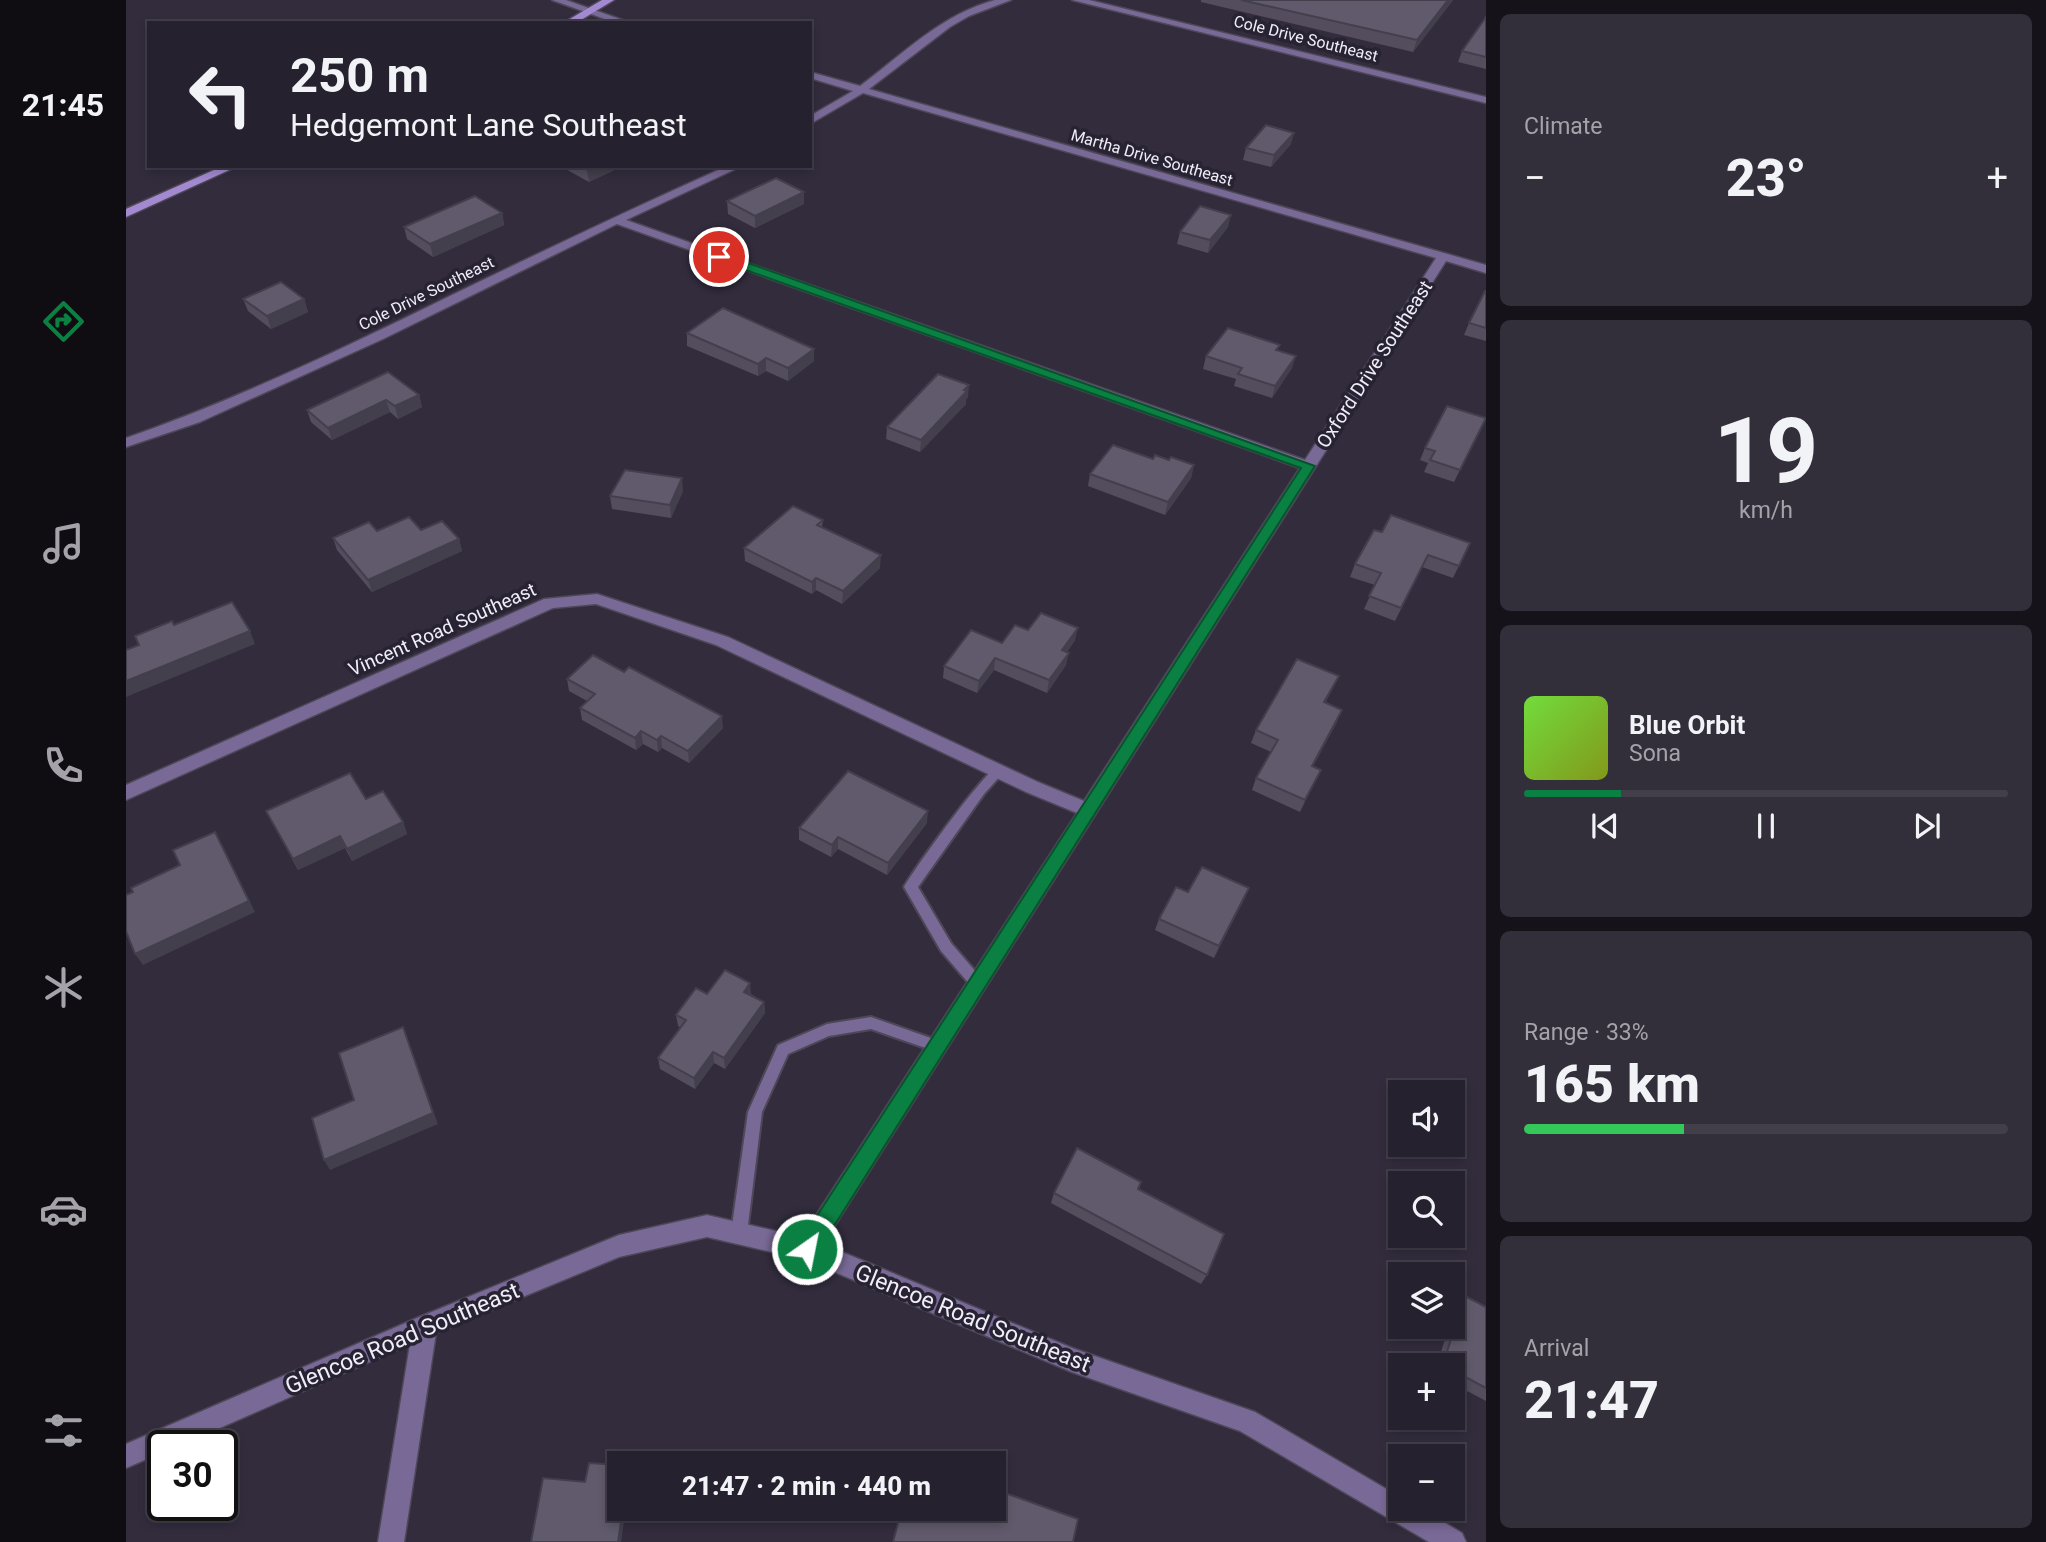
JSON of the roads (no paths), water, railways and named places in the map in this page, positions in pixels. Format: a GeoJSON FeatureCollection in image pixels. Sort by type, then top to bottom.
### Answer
{"type":"FeatureCollection","features":[{"type":"Feature","properties":{"kind":"main road"},"geometry":{"type":"LineString","coordinates":[[572,21],[609,0]]}},
{"type":"Feature","properties":{"kind":"main road"},"geometry":{"type":"LineString","coordinates":[[126,213],[228,168]]}},
{"type":"Feature","properties":{"kind":"street"},"geometry":{"type":"LineString","coordinates":[[557,0],[619,21]]}},
{"type":"Feature","properties":{"kind":"street"},"geometry":{"type":"LineString","coordinates":[[812,120],[861,90],[947,23],[971,10],[1006,0]]}},
{"type":"Feature","properties":{"kind":"street","name":"Cole Drive Southeast"},"geometry":{"type":"LineString","coordinates":[[1076,0],[1486,100]]}},
{"type":"Feature","properties":{"kind":"street","name":"Martha Drive Southeast"},"geometry":{"type":"LineString","coordinates":[[812,76],[1486,269]]}},
{"type":"Feature","properties":{"kind":"street","name":"Cole Drive Southeast"},"geometry":{"type":"LineString","coordinates":[[126,443],[220,408],[733,168]]}},
{"type":"Feature","properties":{"kind":"street"},"geometry":{"type":"LineString","coordinates":[[617,220],[1308,466]]}},
{"type":"Feature","properties":{"kind":"street","name":"Oxford Drive Southeast"},"geometry":{"type":"LineString","coordinates":[[807,1249],[1443,257]]}},
{"type":"Feature","properties":{"kind":"street","name":"Vincent Road Southeast"},"geometry":{"type":"LineString","coordinates":[[126,793],[550,603],[597,599],[722,641],[1088,810]]}},
{"type":"Feature","properties":{"kind":"street","name":"Glencoe Road Southeast"},"geometry":{"type":"LineString","coordinates":[[126,1457],[425,1326],[619,1246],[707,1226],[807,1249],[1072,1360],[1246,1421],[1453,1542]]}},
{"type":"Feature","properties":{"kind":"street"},"geometry":{"type":"LineString","coordinates":[[391,1542],[425,1326]]}},
{"type":"Feature","properties":{"kind":"lane"},"geometry":{"type":"LineString","coordinates":[[977,983],[946,947],[911,887],[980,791],[999,771]]}},
{"type":"Feature","properties":{"kind":"lane"},"geometry":{"type":"LineString","coordinates":[[739,1233],[755,1112],[783,1050],[827,1030],[871,1023],[937,1046]]}}]}
